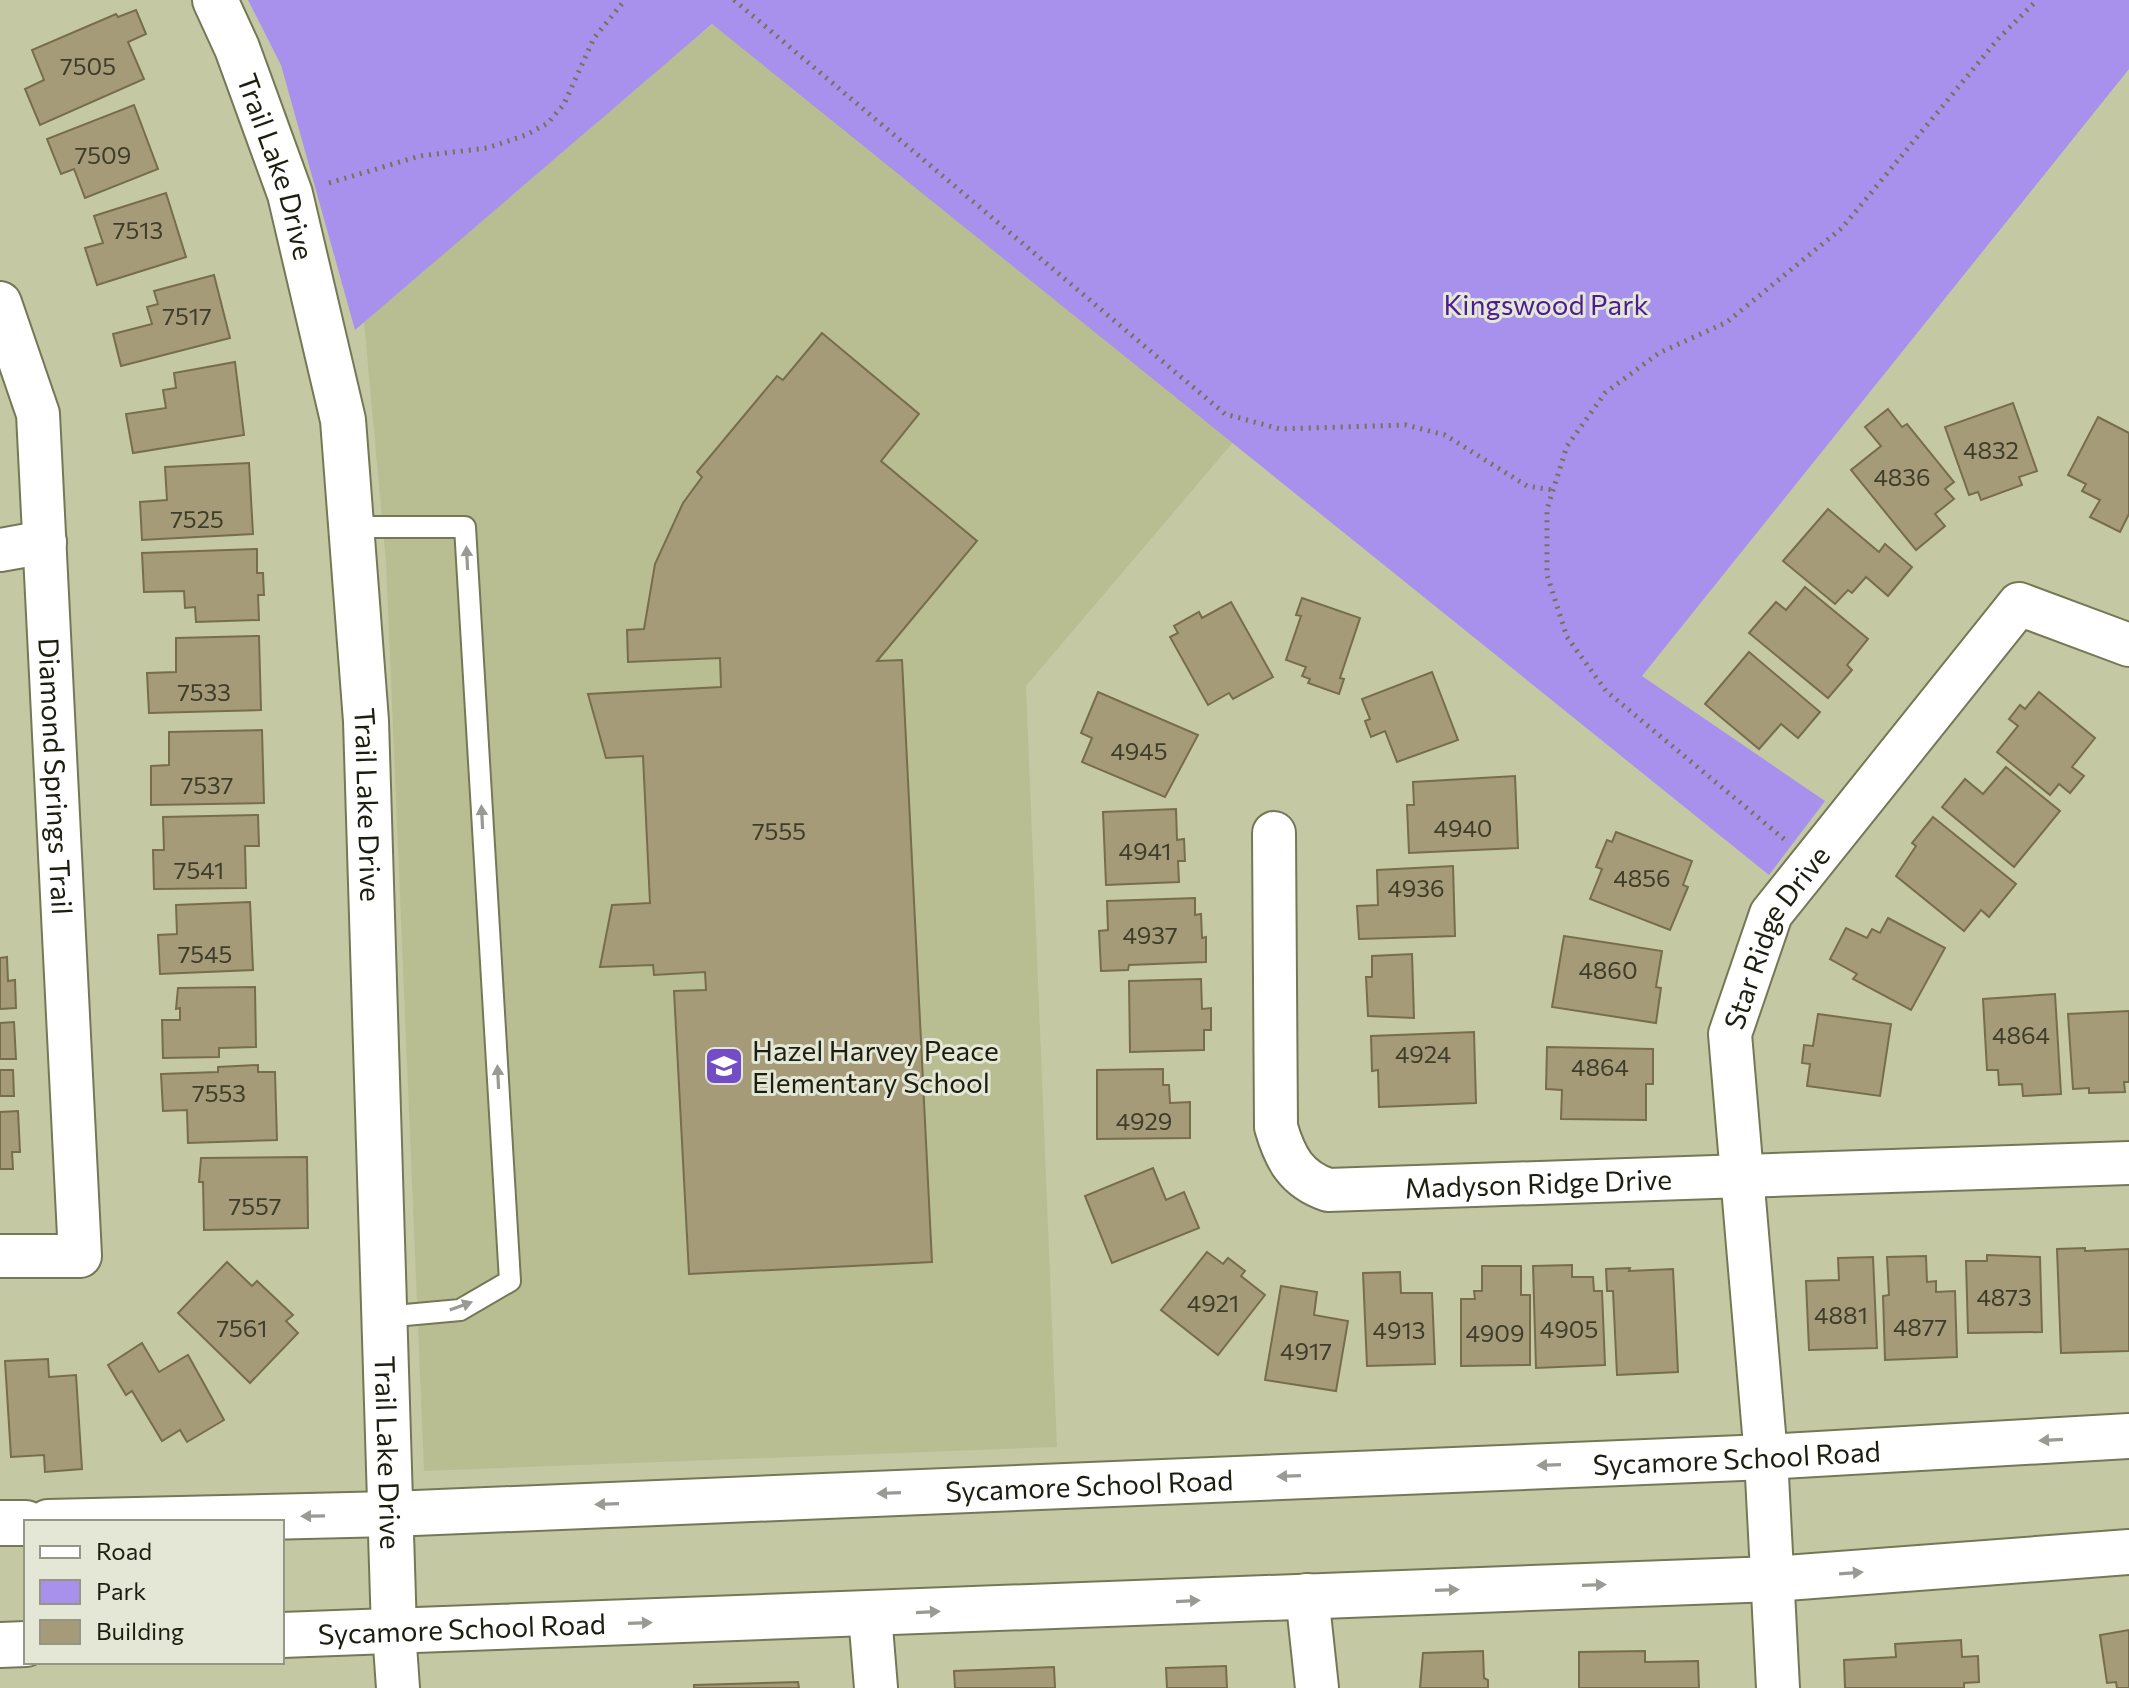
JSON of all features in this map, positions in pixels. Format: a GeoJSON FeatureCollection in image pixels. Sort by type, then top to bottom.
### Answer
{"type":"FeatureCollection","features":[{"type":"Feature","properties":{"kind":"main road","name":"Trail Lake Drive"},"geometry":{"type":"LineString","coordinates":[[215,0],[237,48],[290,194],[343,420],[366,721],[394,1631]]}},
{"type":"Feature","properties":{"kind":"main road","name":"Sycamore School Road"},"geometry":{"type":"LineString","coordinates":[[134,1520],[391,1514],[1766,1457],[2129,1436]]}},
{"type":"Feature","properties":{"kind":"main road"},"geometry":{"type":"LineString","coordinates":[[0,1523],[24,1523]]}},
{"type":"Feature","properties":{"kind":"main road","name":"Sycamore School Road"},"geometry":{"type":"LineString","coordinates":[[284,1635],[1773,1579],[2129,1552]]}},
{"type":"Feature","properties":{"kind":"main road"},"geometry":{"type":"LineString","coordinates":[[0,1645],[24,1644]]}},
{"type":"Feature","properties":{"kind":"street","name":"Diamond Springs Trail"},"geometry":{"type":"LineString","coordinates":[[0,303],[38,414],[80,1256],[0,1256]]}},
{"type":"Feature","properties":{"kind":"street"},"geometry":{"type":"LineString","coordinates":[[0,550],[45,542]]}},
{"type":"Feature","properties":{"kind":"street","name":"Star Ridge Drive"},"geometry":{"type":"LineString","coordinates":[[1778,1688],[1766,1457],[1730,1034],[1771,914],[2019,604],[2129,645]]}},
{"type":"Feature","properties":{"kind":"street","name":"Madyson Ridge Drive"},"geometry":{"type":"LineString","coordinates":[[1274,833],[1276,1127],[1284,1155],[1309,1184],[1328,1190],[2129,1163]]}},
{"type":"Feature","properties":{"kind":"street"},"geometry":{"type":"LineString","coordinates":[[1307,1595],[1317,1688]]}},
{"type":"Feature","properties":{"kind":"street"},"geometry":{"type":"LineString","coordinates":[[870,1615],[876,1688]]}},
{"type":"Feature","properties":{"kind":"street"},"geometry":{"type":"LineString","coordinates":[[394,1631],[398,1688]]}},
{"type":"Feature","properties":{"kind":"lane"},"geometry":{"type":"LineString","coordinates":[[351,527],[465,527],[510,1281],[460,1310],[384,1317]]}},
{"type":"Feature","properties":{"kind":"path"},"geometry":{"type":"LineString","coordinates":[[326,184],[420,156],[487,148],[526,135],[548,123],[564,104],[594,38],[625,0]]}},
{"type":"Feature","properties":{"kind":"path"},"geometry":{"type":"LineString","coordinates":[[734,0],[1225,414],[1280,429],[1406,425],[1445,435],[1527,486],[1553,490]]}},
{"type":"Feature","properties":{"kind":"path"},"geometry":{"type":"LineString","coordinates":[[1812,863],[1606,691],[1567,637],[1547,575],[1547,509],[1567,446],[1605,393],[1659,353],[1727,322],[1842,228],[1998,39],[2037,0]]}},
{"type":"Feature","properties":{"kind":"shaded area","name":"Hazel Harvey Peace Elementary School"},"geometry":{"type":"Polygon","coordinates":[[[740,2],[1241,433],[1026,686],[1057,1447],[424,1471],[386,562],[363,311],[740,2]]]}},
{"type":"Feature","properties":{"kind":"green space","name":"Kingswood Park"},"geometry":{"type":"Polygon","coordinates":[[[248,0],[2129,0],[2129,69],[1642,676],[1825,801],[1769,875],[712,24],[355,330],[281,65],[248,0]]]}},
{"type":"Feature","properties":{"kind":"building"},"geometry":{"type":"Polygon","coordinates":[[[136,10],[146,34],[128,42],[144,79],[40,125],[25,89],[44,80],[32,50],[116,14],[118,17],[136,10]]]}},
{"type":"Feature","properties":{"kind":"building"},"geometry":{"type":"Polygon","coordinates":[[[134,105],[158,169],[85,198],[74,169],[61,174],[47,139],[134,105]]]}},
{"type":"Feature","properties":{"kind":"building"},"geometry":{"type":"Polygon","coordinates":[[[166,193],[186,257],[97,285],[85,248],[103,243],[94,216],[166,193]]]}},
{"type":"Feature","properties":{"kind":"building"},"geometry":{"type":"Polygon","coordinates":[[[214,275],[230,338],[121,366],[113,334],[152,324],[147,307],[158,304],[154,291],[214,275]]]}},
{"type":"Feature","properties":{"kind":"building"},"geometry":{"type":"Polygon","coordinates":[[[822,333],[919,414],[881,461],[977,541],[877,661],[902,660],[932,1262],[689,1274],[674,991],[706,990],[705,972],[654,975],[653,965],[600,967],[612,905],[650,903],[643,756],[606,758],[588,694],[721,687],[720,658],[628,662],[627,630],[644,629],[655,564],[683,503],[702,477],[697,472],[777,376],[783,380],[822,333]]]}},
{"type":"Feature","properties":{"kind":"building"},"geometry":{"type":"Polygon","coordinates":[[[235,362],[244,435],[133,453],[126,414],[166,408],[163,390],[176,388],[174,373],[235,362]]]}},
{"type":"Feature","properties":{"kind":"building"},"geometry":{"type":"Polygon","coordinates":[[[2013,403],[2037,471],[2019,477],[2022,485],[1981,500],[1978,492],[1969,495],[1945,427],[2013,403]]]}},
{"type":"Feature","properties":{"kind":"building"},"geometry":{"type":"Polygon","coordinates":[[[1888,409],[1902,427],[1907,424],[1954,482],[1945,489],[1954,499],[1935,514],[1945,526],[1916,550],[1851,470],[1881,446],[1865,427],[1888,409]]]}},
{"type":"Feature","properties":{"kind":"building"},"geometry":{"type":"Polygon","coordinates":[[[2098,417],[2129,433],[2129,514],[2120,532],[2090,517],[2100,500],[2082,491],[2086,484],[2068,475],[2098,417]]]}},
{"type":"Feature","properties":{"kind":"building"},"geometry":{"type":"Polygon","coordinates":[[[249,463],[253,534],[142,540],[140,502],[167,500],[165,467],[249,463]]]}},
{"type":"Feature","properties":{"kind":"building"},"geometry":{"type":"Polygon","coordinates":[[[1828,509],[1879,552],[1885,544],[1912,567],[1888,596],[1866,577],[1852,593],[1848,590],[1835,604],[1783,561],[1828,509]]]}},
{"type":"Feature","properties":{"kind":"building"},"geometry":{"type":"Polygon","coordinates":[[[257,549],[257,573],[263,573],[264,595],[258,595],[259,620],[196,622],[195,607],[185,608],[184,591],[144,592],[142,553],[257,549]]]}},
{"type":"Feature","properties":{"kind":"building"},"geometry":{"type":"Polygon","coordinates":[[[1805,587],[1868,639],[1847,665],[1852,670],[1828,698],[1749,633],[1776,602],[1786,610],[1805,587]]]}},
{"type":"Feature","properties":{"kind":"building"},"geometry":{"type":"Polygon","coordinates":[[[1302,598],[1360,618],[1340,678],[1344,679],[1339,694],[1308,683],[1310,679],[1302,676],[1306,667],[1286,660],[1301,616],[1296,615],[1302,598]]]}},
{"type":"Feature","properties":{"kind":"building"},"geometry":{"type":"Polygon","coordinates":[[[1231,602],[1273,677],[1233,699],[1229,693],[1208,705],[1170,637],[1178,633],[1174,626],[1199,612],[1202,618],[1231,602]]]}},
{"type":"Feature","properties":{"kind":"building"},"geometry":{"type":"Polygon","coordinates":[[[259,636],[261,710],[149,713],[147,673],[176,672],[176,638],[259,636]]]}},
{"type":"Feature","properties":{"kind":"building"},"geometry":{"type":"Polygon","coordinates":[[[1749,652],[1820,712],[1798,738],[1781,724],[1759,749],[1705,704],[1749,652]]]}},
{"type":"Feature","properties":{"kind":"building"},"geometry":{"type":"Polygon","coordinates":[[[1432,672],[1458,740],[1397,762],[1385,731],[1371,737],[1365,721],[1370,719],[1362,699],[1432,672]]]}},
{"type":"Feature","properties":{"kind":"building"},"geometry":{"type":"Polygon","coordinates":[[[1098,692],[1198,735],[1165,797],[1082,762],[1092,738],[1081,733],[1098,692]]]}},
{"type":"Feature","properties":{"kind":"building"},"geometry":{"type":"Polygon","coordinates":[[[2039,692],[2095,738],[2072,767],[2084,776],[2070,793],[2059,784],[2050,795],[1997,752],[2018,726],[2009,719],[2020,705],[2025,709],[2039,692]]]}},
{"type":"Feature","properties":{"kind":"building"},"geometry":{"type":"Polygon","coordinates":[[[262,730],[264,803],[151,805],[151,766],[169,765],[169,732],[262,730]]]}},
{"type":"Feature","properties":{"kind":"building"},"geometry":{"type":"Polygon","coordinates":[[[2006,767],[2060,811],[2014,867],[1942,807],[1965,779],[1983,794],[2006,767]]]}},
{"type":"Feature","properties":{"kind":"building"},"geometry":{"type":"Polygon","coordinates":[[[1515,776],[1518,848],[1409,853],[1407,805],[1414,805],[1413,782],[1515,776]]]}},
{"type":"Feature","properties":{"kind":"building"},"geometry":{"type":"Polygon","coordinates":[[[1176,809],[1177,840],[1184,839],[1185,861],[1178,861],[1179,882],[1106,885],[1103,812],[1176,809]]]}},
{"type":"Feature","properties":{"kind":"building"},"geometry":{"type":"Polygon","coordinates":[[[258,815],[259,846],[245,846],[246,888],[154,889],[153,850],[164,850],[163,817],[258,815]]]}},
{"type":"Feature","properties":{"kind":"building"},"geometry":{"type":"Polygon","coordinates":[[[1933,817],[2016,884],[1989,917],[1981,910],[1964,931],[1896,876],[1916,846],[1912,843],[1933,817]]]}},
{"type":"Feature","properties":{"kind":"building"},"geometry":{"type":"Polygon","coordinates":[[[1616,832],[1692,861],[1683,885],[1688,887],[1670,930],[1590,899],[1602,869],[1596,867],[1607,840],[1612,842],[1616,832]]]}},
{"type":"Feature","properties":{"kind":"building"},"geometry":{"type":"Polygon","coordinates":[[[1453,866],[1455,936],[1359,939],[1357,906],[1378,905],[1377,870],[1453,866]]]}},
{"type":"Feature","properties":{"kind":"building"},"geometry":{"type":"Polygon","coordinates":[[[1195,898],[1195,915],[1201,914],[1202,938],[1206,937],[1206,962],[1129,965],[1128,970],[1101,971],[1099,931],[1108,930],[1107,901],[1195,898]]]}},
{"type":"Feature","properties":{"kind":"building"},"geometry":{"type":"Polygon","coordinates":[[[250,902],[253,970],[160,974],[158,935],[177,934],[176,905],[250,902]]]}},
{"type":"Feature","properties":{"kind":"building"},"geometry":{"type":"Polygon","coordinates":[[[1888,918],[1945,948],[1911,1010],[1853,979],[1857,974],[1830,959],[1846,928],[1867,938],[1872,929],[1880,933],[1888,918]]]}},
{"type":"Feature","properties":{"kind":"building"},"geometry":{"type":"Polygon","coordinates":[[[1564,936],[1662,951],[1656,987],[1661,988],[1656,1023],[1552,1007],[1564,936]]]}},
{"type":"Feature","properties":{"kind":"building"},"geometry":{"type":"Polygon","coordinates":[[[1412,954],[1414,1018],[1368,1016],[1366,977],[1372,977],[1372,956],[1412,954]]]}},
{"type":"Feature","properties":{"kind":"building"},"geometry":{"type":"Polygon","coordinates":[[[7,957],[8,981],[15,980],[16,1008],[0,1009],[0,958],[7,957]]]}},
{"type":"Feature","properties":{"kind":"building"},"geometry":{"type":"Polygon","coordinates":[[[1201,979],[1202,1009],[1211,1008],[1211,1030],[1204,1030],[1204,1050],[1130,1052],[1129,981],[1201,979]]]}},
{"type":"Feature","properties":{"kind":"building"},"geometry":{"type":"Polygon","coordinates":[[[255,987],[256,1047],[219,1048],[219,1057],[163,1058],[162,1020],[180,1020],[180,1008],[176,1009],[178,988],[255,987]]]}},
{"type":"Feature","properties":{"kind":"building"},"geometry":{"type":"Polygon","coordinates":[[[2055,994],[2061,1094],[2023,1096],[2022,1084],[1999,1085],[1998,1070],[1987,1070],[1983,999],[2055,994]]]}},
{"type":"Feature","properties":{"kind":"building"},"geometry":{"type":"Polygon","coordinates":[[[2129,1011],[2129,1082],[2124,1082],[2125,1092],[2089,1093],[2089,1088],[2073,1089],[2068,1014],[2129,1011]]]}},
{"type":"Feature","properties":{"kind":"building"},"geometry":{"type":"Polygon","coordinates":[[[1818,1014],[1891,1024],[1880,1096],[1807,1086],[1810,1064],[1802,1063],[1804,1045],[1813,1046],[1818,1014]]]}},
{"type":"Feature","properties":{"kind":"building"},"geometry":{"type":"Polygon","coordinates":[[[14,1022],[16,1059],[0,1059],[0,1023],[14,1022]]]}},
{"type":"Feature","properties":{"kind":"building"},"geometry":{"type":"Polygon","coordinates":[[[1474,1032],[1476,1103],[1379,1107],[1378,1070],[1372,1071],[1371,1036],[1474,1032]]]}},
{"type":"Feature","properties":{"kind":"building"},"geometry":{"type":"Polygon","coordinates":[[[1547,1047],[1653,1049],[1653,1084],[1646,1084],[1646,1120],[1561,1119],[1562,1090],[1546,1089],[1547,1047]]]}},
{"type":"Feature","properties":{"kind":"building"},"geometry":{"type":"Polygon","coordinates":[[[258,1065],[258,1072],[275,1072],[277,1140],[188,1143],[187,1110],[163,1111],[161,1074],[218,1072],[218,1067],[258,1065]]]}},
{"type":"Feature","properties":{"kind":"building"},"geometry":{"type":"Polygon","coordinates":[[[1163,1069],[1163,1085],[1169,1085],[1170,1103],[1190,1102],[1190,1138],[1097,1139],[1097,1070],[1163,1069]]]}},
{"type":"Feature","properties":{"kind":"building"},"geometry":{"type":"Polygon","coordinates":[[[0,1070],[13,1070],[14,1096],[0,1096],[0,1070]]]}},
{"type":"Feature","properties":{"kind":"building"},"geometry":{"type":"Polygon","coordinates":[[[18,1111],[20,1152],[12,1152],[13,1169],[0,1169],[0,1112],[18,1111]]]}},
{"type":"Feature","properties":{"kind":"building"},"geometry":{"type":"Polygon","coordinates":[[[307,1157],[308,1228],[204,1230],[203,1182],[199,1182],[201,1158],[307,1157]]]}},
{"type":"Feature","properties":{"kind":"building"},"geometry":{"type":"Polygon","coordinates":[[[1153,1168],[1166,1200],[1184,1192],[1199,1228],[1112,1263],[1085,1196],[1153,1168]]]}},
{"type":"Feature","properties":{"kind":"building"},"geometry":{"type":"Polygon","coordinates":[[[2085,1248],[2085,1251],[2129,1249],[2129,1351],[2061,1353],[2057,1249],[2085,1248]]]}},
{"type":"Feature","properties":{"kind":"building"},"geometry":{"type":"Polygon","coordinates":[[[1207,1252],[1223,1264],[1228,1258],[1245,1271],[1241,1276],[1265,1295],[1218,1355],[1161,1310],[1207,1252]]]}},
{"type":"Feature","properties":{"kind":"building"},"geometry":{"type":"Polygon","coordinates":[[[1987,1255],[2040,1257],[2042,1332],[1968,1333],[1966,1261],[1987,1261],[1987,1255]]]}},
{"type":"Feature","properties":{"kind":"building"},"geometry":{"type":"Polygon","coordinates":[[[1926,1256],[1927,1282],[1936,1281],[1936,1292],[1955,1291],[1957,1357],[1885,1360],[1883,1296],[1889,1295],[1887,1257],[1926,1256]]]}},
{"type":"Feature","properties":{"kind":"building"},"geometry":{"type":"Polygon","coordinates":[[[1873,1257],[1877,1348],[1809,1350],[1806,1281],[1839,1280],[1838,1258],[1873,1257]]]}},
{"type":"Feature","properties":{"kind":"building"},"geometry":{"type":"Polygon","coordinates":[[[227,1262],[252,1286],[257,1281],[293,1315],[286,1321],[298,1333],[250,1383],[178,1313],[227,1262]]]}},
{"type":"Feature","properties":{"kind":"building"},"geometry":{"type":"Polygon","coordinates":[[[1572,1265],[1572,1277],[1593,1277],[1594,1291],[1602,1291],[1605,1365],[1536,1368],[1533,1266],[1572,1265]]]}},
{"type":"Feature","properties":{"kind":"building"},"geometry":{"type":"Polygon","coordinates":[[[1482,1266],[1521,1266],[1521,1295],[1530,1295],[1530,1365],[1461,1366],[1461,1299],[1475,1299],[1474,1291],[1482,1291],[1482,1266]]]}},
{"type":"Feature","properties":{"kind":"building"},"geometry":{"type":"Polygon","coordinates":[[[1630,1268],[1629,1271],[1673,1269],[1678,1372],[1617,1375],[1613,1291],[1607,1291],[1606,1269],[1630,1268]]]}},
{"type":"Feature","properties":{"kind":"building"},"geometry":{"type":"Polygon","coordinates":[[[1400,1272],[1401,1293],[1432,1293],[1435,1364],[1367,1366],[1363,1273],[1400,1272]]]}},
{"type":"Feature","properties":{"kind":"building"},"geometry":{"type":"Polygon","coordinates":[[[1281,1286],[1317,1292],[1314,1315],[1348,1321],[1336,1391],[1265,1380],[1281,1286]]]}},
{"type":"Feature","properties":{"kind":"building"},"geometry":{"type":"Polygon","coordinates":[[[142,1343],[159,1372],[188,1355],[224,1420],[187,1442],[180,1430],[162,1441],[132,1391],[126,1395],[108,1365],[142,1343]]]}},
{"type":"Feature","properties":{"kind":"building"},"geometry":{"type":"Polygon","coordinates":[[[48,1359],[49,1377],[76,1375],[82,1469],[45,1472],[44,1455],[11,1457],[5,1361],[48,1359]]]}},
{"type":"Feature","properties":{"kind":"building"},"geometry":{"type":"Polygon","coordinates":[[[2129,1630],[2129,1688],[2117,1688],[2116,1682],[2107,1683],[2100,1635],[2129,1630]]]}},
{"type":"Feature","properties":{"kind":"building"},"geometry":{"type":"Polygon","coordinates":[[[1961,1640],[1962,1657],[1978,1656],[1979,1682],[1964,1683],[1964,1688],[1845,1688],[1844,1660],[1896,1657],[1895,1644],[1961,1640]]]}},
{"type":"Feature","properties":{"kind":"building"},"geometry":{"type":"Polygon","coordinates":[[[1483,1651],[1484,1678],[1488,1680],[1488,1688],[1420,1688],[1423,1653],[1483,1651]]]}},
{"type":"Feature","properties":{"kind":"building"},"geometry":{"type":"Polygon","coordinates":[[[1645,1651],[1645,1662],[1698,1661],[1699,1688],[1579,1688],[1579,1652],[1645,1651]]]}},
{"type":"Feature","properties":{"kind":"building"},"geometry":{"type":"Polygon","coordinates":[[[1226,1666],[1227,1688],[1167,1688],[1166,1668],[1226,1666]]]}},
{"type":"Feature","properties":{"kind":"building"},"geometry":{"type":"Polygon","coordinates":[[[1054,1667],[1055,1688],[955,1688],[954,1671],[1054,1667]]]}},
{"type":"Feature","properties":{"kind":"building"},"geometry":{"type":"Polygon","coordinates":[[[798,1682],[799,1688],[694,1688],[694,1685],[798,1682]]]}},
{"type":"Feature","properties":{"kind":"place","name":"Hazel Harvey Peace Elementary School"},"geometry":{"type":"Point","coordinates":[724,1066]}}]}
